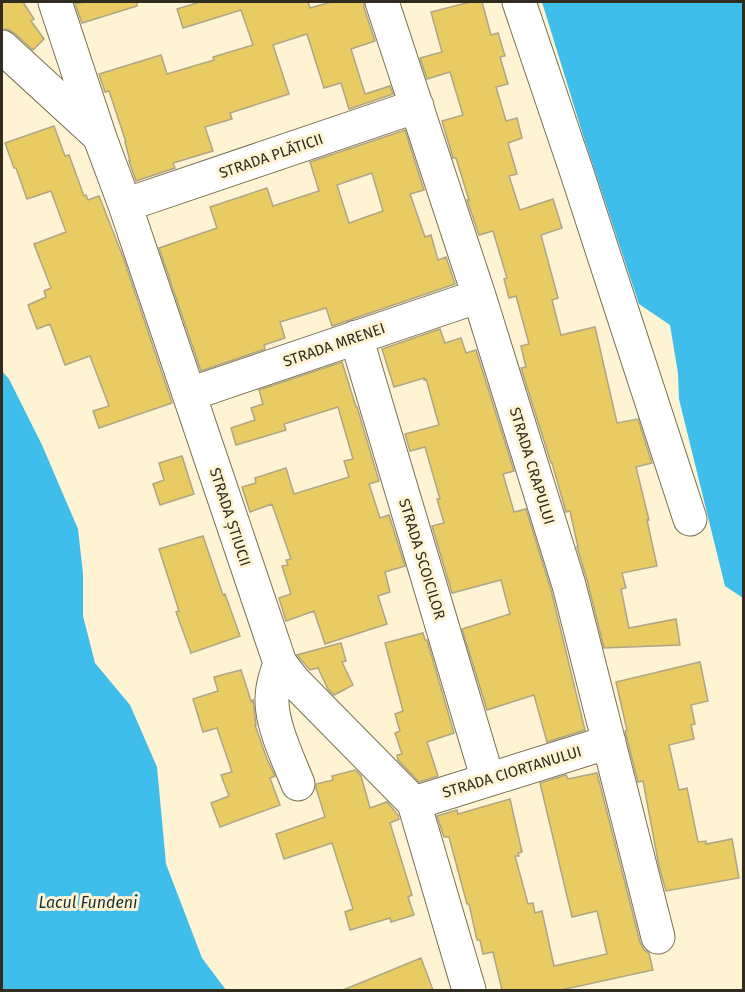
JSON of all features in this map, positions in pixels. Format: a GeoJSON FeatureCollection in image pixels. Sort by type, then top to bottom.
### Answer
{"type":"FeatureCollection","features":[{"type":"Feature","properties":{"kind":"street","name":"STRADA ȘTIUCII"},"geometry":{"type":"LineString","coordinates":[[55,2],[280,663],[293,680],[414,803],[469,990]]}},
{"type":"Feature","properties":{"kind":"street","name":"STRADA CRAPULUI"},"geometry":{"type":"LineString","coordinates":[[382,2],[479,296],[569,585],[658,937]]}},
{"type":"Feature","properties":{"kind":"street"},"geometry":{"type":"LineString","coordinates":[[519,2],[690,519]]}},
{"type":"Feature","properties":{"kind":"street"},"geometry":{"type":"LineString","coordinates":[[2,47],[100,138]]}},
{"type":"Feature","properties":{"kind":"street","name":"STRADA PLĂTICII"},"geometry":{"type":"LineString","coordinates":[[125,205],[417,106]]}},
{"type":"Feature","properties":{"kind":"street","name":"STRADA MRENEI"},"geometry":{"type":"LineString","coordinates":[[190,394],[479,296]]}},
{"type":"Feature","properties":{"kind":"street","name":"STRADA SCOICILOR"},"geometry":{"type":"LineString","coordinates":[[356,338],[488,780]]}},
{"type":"Feature","properties":{"kind":"street"},"geometry":{"type":"LineString","coordinates":[[280,663],[271,701],[282,743],[298,784]]}},
{"type":"Feature","properties":{"kind":"street","name":"STRADA CIORTANULUI"},"geometry":{"type":"LineString","coordinates":[[414,803],[609,742]]}},
{"type":"Feature","properties":{"kind":"water"},"geometry":{"type":"Polygon","coordinates":[[[542,2],[743,2],[743,598],[725,586],[679,399],[678,373],[670,325],[639,304],[542,2]]]}},
{"type":"Feature","properties":{"kind":"water","name":"Lacul Fundeni"},"geometry":{"type":"Polygon","coordinates":[[[2,371],[9,379],[42,445],[78,529],[83,574],[83,616],[95,663],[130,705],[157,767],[166,864],[202,958],[226,990],[2,990],[2,371]]]}},
{"type":"Feature","properties":{"kind":"building"},"geometry":{"type":"Polygon","coordinates":[[[2,2],[23,2],[34,19],[31,21],[44,39],[33,50],[14,33],[2,29],[2,2]]]}},
{"type":"Feature","properties":{"kind":"building"},"geometry":{"type":"Polygon","coordinates":[[[137,2],[137,6],[82,23],[75,4],[137,2]]]}},
{"type":"Feature","properties":{"kind":"building"},"geometry":{"type":"Polygon","coordinates":[[[200,2],[308,2],[310,8],[331,2],[364,2],[375,41],[351,49],[365,94],[390,86],[393,94],[349,109],[341,83],[324,88],[307,34],[273,45],[289,94],[230,113],[232,119],[205,127],[213,151],[173,163],[175,168],[136,181],[109,91],[105,92],[99,74],[161,55],[167,74],[253,45],[241,10],[183,28],[177,9],[200,2]]]}},
{"type":"Feature","properties":{"kind":"building"},"geometry":{"type":"Polygon","coordinates":[[[470,2],[482,2],[491,35],[498,33],[505,56],[500,57],[508,84],[496,87],[506,121],[517,118],[522,138],[508,143],[517,174],[509,176],[520,210],[553,199],[562,228],[541,235],[558,298],[552,300],[561,335],[595,327],[617,423],[638,419],[652,463],[636,467],[657,566],[622,573],[626,588],[621,589],[629,628],[676,619],[680,645],[604,648],[577,547],[570,511],[566,512],[521,368],[526,367],[521,346],[529,344],[516,296],[509,298],[504,279],[507,278],[493,231],[479,235],[456,158],[453,158],[442,121],[463,115],[450,72],[427,79],[420,58],[442,52],[431,12],[470,2]]]}},
{"type":"Feature","properties":{"kind":"building"},"geometry":{"type":"Polygon","coordinates":[[[54,126],[65,156],[69,155],[84,196],[86,195],[88,200],[99,196],[123,257],[172,403],[99,428],[93,411],[109,406],[90,356],[65,365],[50,324],[37,329],[28,305],[46,297],[44,291],[51,288],[34,244],[66,232],[51,191],[27,199],[5,143],[54,126]]]}},
{"type":"Feature","properties":{"kind":"building"},"geometry":{"type":"Polygon","coordinates":[[[405,130],[424,190],[410,194],[425,237],[431,235],[438,260],[446,257],[455,284],[332,326],[326,308],[280,322],[285,338],[264,345],[265,349],[201,371],[159,248],[217,228],[210,207],[267,188],[273,206],[319,191],[310,162],[405,130]],[[372,173],[337,185],[349,223],[383,211],[372,173]]]}},
{"type":"Feature","properties":{"kind":"building"},"geometry":{"type":"Polygon","coordinates":[[[440,329],[445,343],[461,338],[466,353],[476,350],[514,471],[503,474],[514,512],[526,509],[551,590],[585,730],[547,742],[534,695],[487,710],[462,629],[510,614],[501,580],[452,593],[432,526],[444,523],[437,499],[440,499],[425,447],[410,451],[405,434],[439,425],[426,379],[394,387],[382,349],[440,329]]]}},
{"type":"Feature","properties":{"kind":"building"},"geometry":{"type":"Polygon","coordinates":[[[342,362],[379,481],[369,484],[380,518],[389,515],[405,566],[385,572],[390,592],[378,596],[387,624],[325,644],[314,611],[286,621],[279,598],[291,594],[282,566],[288,565],[286,560],[291,559],[272,504],[250,512],[242,487],[256,483],[255,478],[286,468],[294,494],[349,477],[344,461],[353,459],[338,407],[284,424],[286,430],[236,445],[231,428],[255,420],[251,408],[263,404],[259,390],[342,362]]]}},
{"type":"Feature","properties":{"kind":"building"},"geometry":{"type":"Polygon","coordinates":[[[182,456],[194,494],[160,505],[153,484],[164,480],[159,463],[182,456]]]}},
{"type":"Feature","properties":{"kind":"building"},"geometry":{"type":"Polygon","coordinates":[[[203,536],[240,636],[191,653],[176,612],[179,611],[159,549],[203,536]]]}},
{"type":"Feature","properties":{"kind":"building"},"geometry":{"type":"Polygon","coordinates":[[[423,633],[454,733],[427,742],[438,776],[419,782],[398,760],[397,755],[402,754],[395,733],[400,731],[395,714],[403,711],[385,643],[423,633]]]}},
{"type":"Feature","properties":{"kind":"building"},"geometry":{"type":"Polygon","coordinates":[[[341,643],[346,661],[342,662],[353,685],[334,695],[328,689],[318,668],[310,670],[297,655],[341,643]]]}},
{"type":"Feature","properties":{"kind":"building"},"geometry":{"type":"Polygon","coordinates":[[[700,662],[708,701],[691,705],[695,724],[691,725],[694,739],[669,745],[679,790],[687,788],[698,842],[706,841],[706,844],[732,839],[739,878],[666,891],[643,781],[638,782],[616,682],[700,662]]]}},
{"type":"Feature","properties":{"kind":"building"},"geometry":{"type":"Polygon","coordinates":[[[241,670],[251,701],[253,700],[255,725],[275,776],[270,778],[280,805],[220,827],[211,803],[229,796],[221,775],[232,772],[217,728],[203,732],[193,699],[218,691],[214,677],[241,670]]]}},
{"type":"Feature","properties":{"kind":"building"},"geometry":{"type":"Polygon","coordinates":[[[355,770],[361,776],[370,808],[387,802],[398,815],[399,819],[390,823],[412,895],[408,897],[414,915],[391,922],[390,918],[350,930],[345,912],[353,909],[332,843],[284,859],[276,834],[325,817],[316,784],[333,780],[332,776],[355,770]]]}},
{"type":"Feature","properties":{"kind":"building"},"geometry":{"type":"Polygon","coordinates":[[[597,773],[640,942],[644,950],[649,953],[653,970],[561,990],[502,990],[493,952],[483,954],[480,940],[477,940],[449,837],[444,837],[437,816],[457,810],[458,814],[510,799],[522,852],[518,853],[519,856],[515,856],[528,904],[533,903],[535,913],[542,911],[554,966],[607,954],[597,911],[572,917],[540,783],[566,775],[568,779],[597,773]]]}},
{"type":"Feature","properties":{"kind":"building"},"geometry":{"type":"Polygon","coordinates":[[[421,958],[433,990],[343,990],[421,958]]]}}]}
